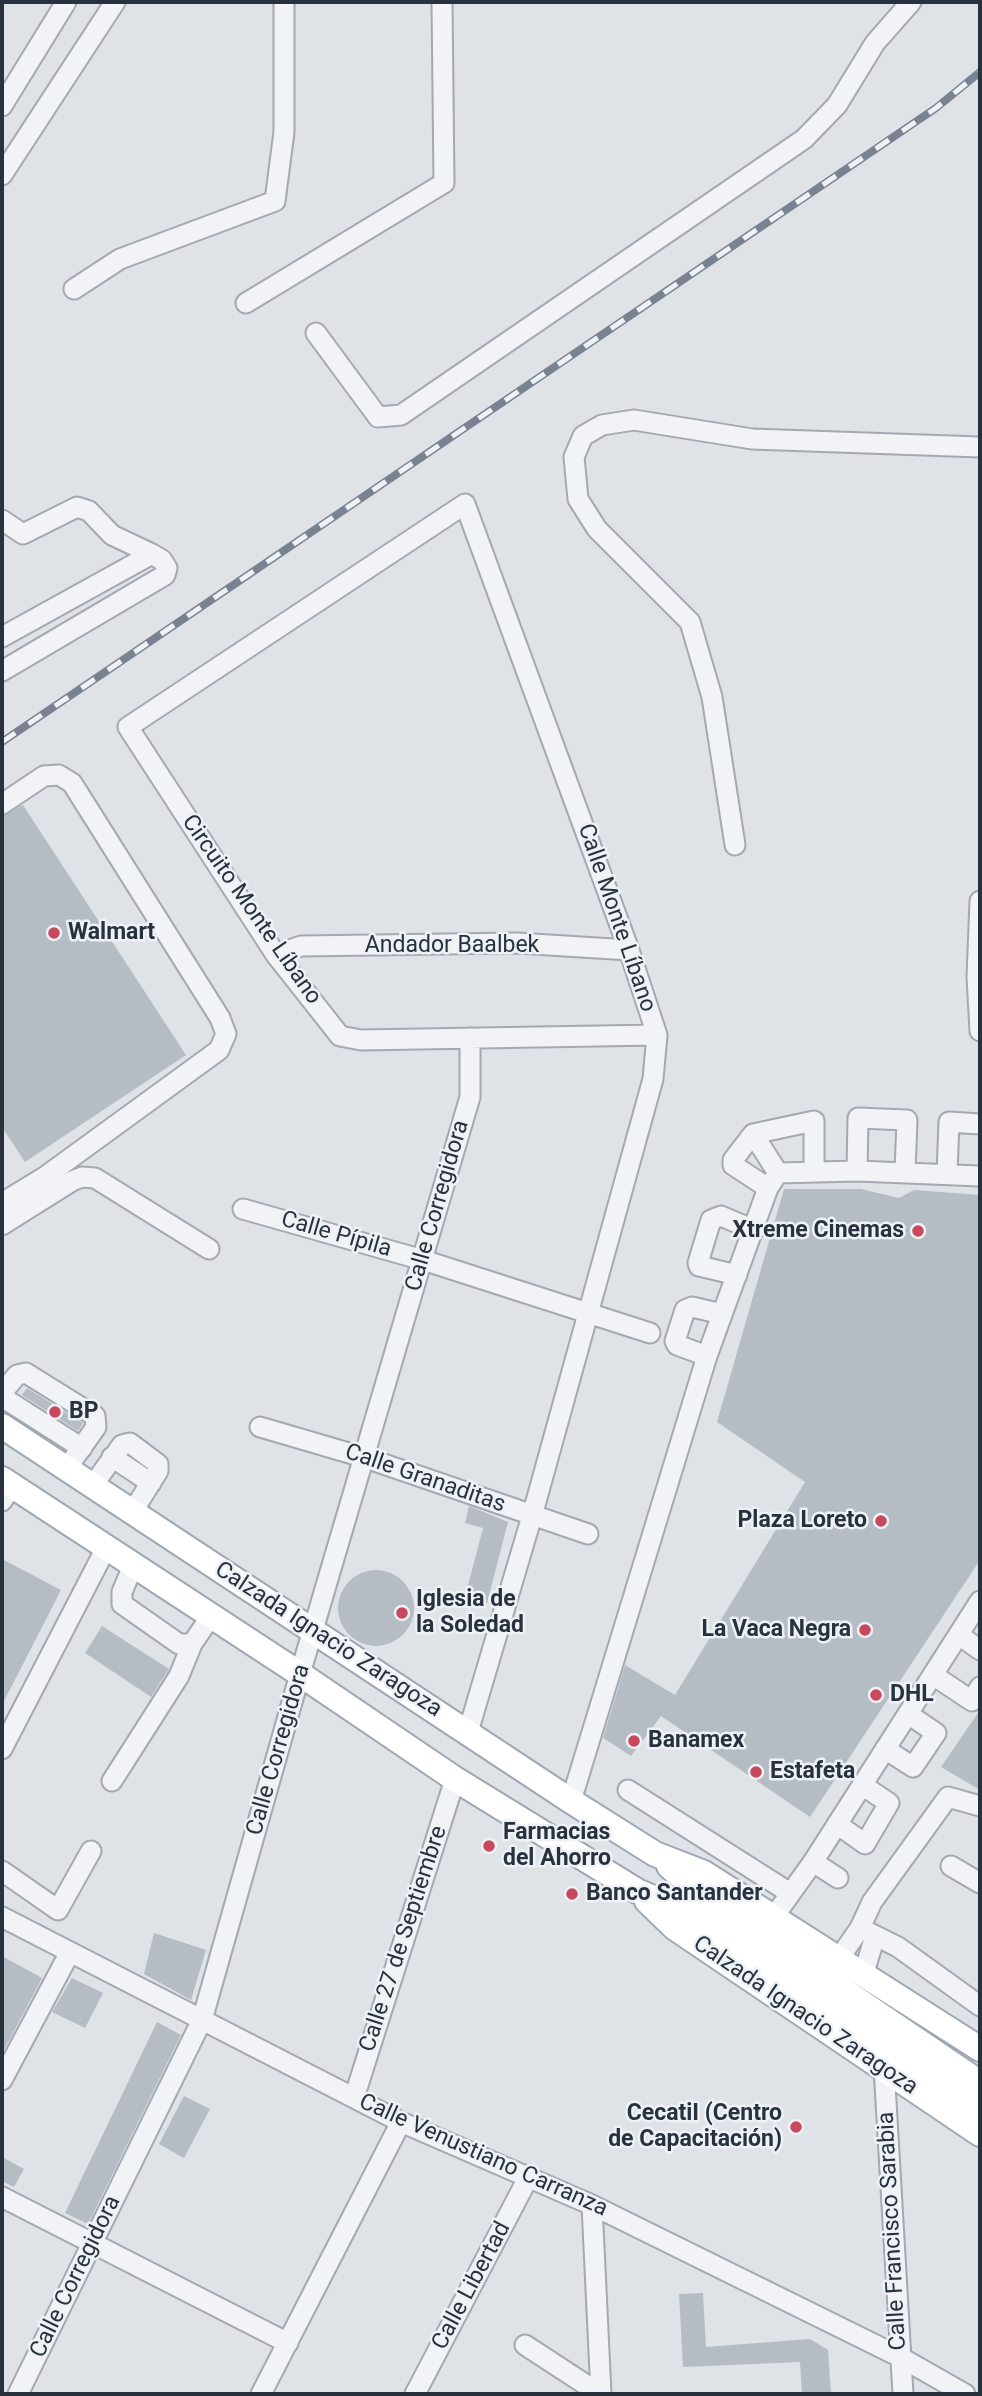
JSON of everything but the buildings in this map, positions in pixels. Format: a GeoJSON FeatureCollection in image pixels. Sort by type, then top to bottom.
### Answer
{"type":"FeatureCollection","features":[{"type":"Feature","properties":{"kind":"main road","name":"Calzada Ignacio Zaragoza"},"geometry":{"type":"LineString","coordinates":[[2,1426],[655,1854],[785,1965],[980,2109]]}},
{"type":"Feature","properties":{"kind":"main road","name":"Calzada Ignacio Zaragoza"},"geometry":{"type":"LineString","coordinates":[[5,1489],[106,1548],[455,1779],[637,1891],[685,1912],[785,1965],[980,2083]]}},
{"type":"Feature","properties":{"kind":"main road","name":"Calzada Ignacio Zaragoza"},"geometry":{"type":"LineString","coordinates":[[655,1854],[704,1874],[980,2049]]}},
{"type":"Feature","properties":{"kind":"main road","name":"Calzada Ignacio Zaragoza"},"geometry":{"type":"LineString","coordinates":[[637,1891],[675,1928],[980,2134]]}},
{"type":"Feature","properties":{"kind":"street"},"geometry":{"type":"LineString","coordinates":[[2,106],[66,2]]}},
{"type":"Feature","properties":{"kind":"street"},"geometry":{"type":"LineString","coordinates":[[2,175],[115,2]]}},
{"type":"Feature","properties":{"kind":"street"},"geometry":{"type":"LineString","coordinates":[[74,289],[120,259],[275,201],[284,132],[284,2]]}},
{"type":"Feature","properties":{"kind":"street"},"geometry":{"type":"LineString","coordinates":[[246,303],[444,183],[442,2]]}},
{"type":"Feature","properties":{"kind":"street"},"geometry":{"type":"LineString","coordinates":[[316,333],[378,417],[401,415],[804,139],[837,105],[875,43],[911,2]]}},
{"type":"Feature","properties":{"kind":"street"},"geometry":{"type":"LineString","coordinates":[[735,845],[712,697],[690,622],[597,529],[578,499],[574,457],[583,436],[601,425],[634,420],[752,439],[980,447]]}},
{"type":"Feature","properties":{"kind":"street","name":"Calle Monte Líbano"},"geometry":{"type":"LineString","coordinates":[[128,727],[465,504],[629,950],[657,1035],[653,1079],[532,1516],[468,1732]]}},
{"type":"Feature","properties":{"kind":"street"},"geometry":{"type":"LineString","coordinates":[[2,520],[23,534],[77,507],[89,510],[112,535],[152,554],[162,560],[167,568],[166,575],[2,671]]}},
{"type":"Feature","properties":{"kind":"street"},"geometry":{"type":"LineString","coordinates":[[2,637],[152,554]]}},
{"type":"Feature","properties":{"kind":"street","name":"Circuito Monte Líbano"},"geometry":{"type":"LineString","coordinates":[[128,727],[276,956],[341,1036],[349,1040],[657,1035]]}},
{"type":"Feature","properties":{"kind":"street"},"geometry":{"type":"LineString","coordinates":[[2,804],[44,776],[59,775],[72,783],[220,1018],[226,1034],[219,1051],[46,1176],[2,1203]]}},
{"type":"Feature","properties":{"kind":"street"},"geometry":{"type":"LineString","coordinates":[[980,901],[980,1031]]}},
{"type":"Feature","properties":{"kind":"street","name":"Andador Baalbek"},"geometry":{"type":"LineString","coordinates":[[276,956],[301,946],[517,943],[629,950]]}},
{"type":"Feature","properties":{"kind":"street","name":"Calle Corregidora"},"geometry":{"type":"LineString","coordinates":[[18,2394],[202,2020],[300,1674],[366,1458],[470,1097],[470,1038]]}},
{"type":"Feature","properties":{"kind":"street"},"geometry":{"type":"LineString","coordinates":[[857,1171],[858,1118],[907,1120],[905,1171]]}},
{"type":"Feature","properties":{"kind":"street"},"geometry":{"type":"LineString","coordinates":[[814,1172],[814,1121],[753,1134],[733,1160],[733,1166],[773,1181],[814,1172],[905,1171],[980,1176]]}},
{"type":"Feature","properties":{"kind":"street"},"geometry":{"type":"LineString","coordinates":[[947,1173],[949,1122],[980,1124]]}},
{"type":"Feature","properties":{"kind":"street"},"geometry":{"type":"LineString","coordinates":[[571,1801],[707,1356],[773,1181],[753,1134]]}},
{"type":"Feature","properties":{"kind":"street"},"geometry":{"type":"LineString","coordinates":[[2,1226],[72,1181],[82,1177],[95,1178],[209,1249]]}},
{"type":"Feature","properties":{"kind":"street","name":"Calle Pípila"},"geometry":{"type":"LineString","coordinates":[[243,1209],[423,1260],[650,1333]]}},
{"type":"Feature","properties":{"kind":"street"},"geometry":{"type":"LineString","coordinates":[[737,1275],[698,1263],[711,1220],[721,1216],[754,1230]]}},
{"type":"Feature","properties":{"kind":"street"},"geometry":{"type":"LineString","coordinates":[[707,1356],[677,1345],[675,1341],[685,1310],[689,1307],[722,1314]]}},
{"type":"Feature","properties":{"kind":"street"},"geometry":{"type":"LineString","coordinates":[[67,1468],[82,1448],[96,1427],[95,1416],[26,1373],[17,1374],[2,1395],[82,1448]]}},
{"type":"Feature","properties":{"kind":"street","name":"Calle Granaditas"},"geometry":{"type":"LineString","coordinates":[[260,1427],[366,1458],[588,1534]]}},
{"type":"Feature","properties":{"kind":"street"},"geometry":{"type":"LineString","coordinates":[[93,1485],[112,1457],[151,1483],[133,1511]]}},
{"type":"Feature","properties":{"kind":"street"},"geometry":{"type":"LineString","coordinates":[[2,1749],[106,1548]]}},
{"type":"Feature","properties":{"kind":"street"},"geometry":{"type":"LineString","coordinates":[[133,1566],[122,1592],[122,1604],[179,1644],[192,1644]]}},
{"type":"Feature","properties":{"kind":"street"},"geometry":{"type":"LineString","coordinates":[[774,1918],[813,1862],[980,1601]]}},
{"type":"Feature","properties":{"kind":"street"},"geometry":{"type":"LineString","coordinates":[[112,1781],[179,1676],[192,1644],[211,1616]]}},
{"type":"Feature","properties":{"kind":"street"},"geometry":{"type":"LineString","coordinates":[[959,1635],[980,1650]]}},
{"type":"Feature","properties":{"kind":"street"},"geometry":{"type":"LineString","coordinates":[[933,1675],[972,1701],[980,1687]]}},
{"type":"Feature","properties":{"kind":"street"},"geometry":{"type":"LineString","coordinates":[[886,1749],[914,1767],[936,1733],[908,1714]]}},
{"type":"Feature","properties":{"kind":"street","name":"Calle 27 de Septiembre"},"geometry":{"type":"LineString","coordinates":[[354,2098],[455,1779]]}},
{"type":"Feature","properties":{"kind":"street"},"geometry":{"type":"LineString","coordinates":[[837,1824],[865,1844],[889,1803],[862,1786]]}},
{"type":"Feature","properties":{"kind":"street"},"geometry":{"type":"LineString","coordinates":[[628,1790],[790,1893]]}},
{"type":"Feature","properties":{"kind":"street"},"geometry":{"type":"LineString","coordinates":[[863,1976],[872,1902],[948,1797],[980,1806]]}},
{"type":"Feature","properties":{"kind":"street"},"geometry":{"type":"LineString","coordinates":[[2,1871],[58,1910],[91,1851]]}},
{"type":"Feature","properties":{"kind":"street"},"geometry":{"type":"LineString","coordinates":[[813,1862],[838,1878]]}},
{"type":"Feature","properties":{"kind":"street"},"geometry":{"type":"LineString","coordinates":[[951,1866],[980,1883]]}},
{"type":"Feature","properties":{"kind":"street","name":"Calle Venustiano Carranza"},"geometry":{"type":"LineString","coordinates":[[2,1917],[69,1954],[401,2122],[592,2205],[900,2357],[965,2394]]}},
{"type":"Feature","properties":{"kind":"street"},"geometry":{"type":"LineString","coordinates":[[838,1960],[867,1932]]}},
{"type":"Feature","properties":{"kind":"street"},"geometry":{"type":"LineString","coordinates":[[867,1932],[898,1947],[980,2006]]}},
{"type":"Feature","properties":{"kind":"street"},"geometry":{"type":"LineString","coordinates":[[2,2080],[69,1954]]}},
{"type":"Feature","properties":{"kind":"street","name":"Calle Francisco Sarabia"},"geometry":{"type":"LineString","coordinates":[[884,2067],[903,2394]]}},
{"type":"Feature","properties":{"kind":"street"},"geometry":{"type":"LineString","coordinates":[[261,2394],[401,2122]]}},
{"type":"Feature","properties":{"kind":"street","name":"Calle Libertad"},"geometry":{"type":"LineString","coordinates":[[415,2394],[528,2178]]}},
{"type":"Feature","properties":{"kind":"street"},"geometry":{"type":"LineString","coordinates":[[2,2197],[288,2343]]}},
{"type":"Feature","properties":{"kind":"street"},"geometry":{"type":"LineString","coordinates":[[592,2205],[600,2394]]}},
{"type":"Feature","properties":{"kind":"street"},"geometry":{"type":"LineString","coordinates":[[525,2345],[600,2394]]}},
{"type":"Feature","properties":{"kind":"railway"},"geometry":{"type":"LineString","coordinates":[[2,742],[936,108],[980,72]]}},
{"type":"Feature","properties":{"kind":"place","name":"Walmart"},"geometry":{"type":"Point","coordinates":[54,933]}},
{"type":"Feature","properties":{"kind":"place","name":"Xtreme Cinemas"},"geometry":{"type":"Point","coordinates":[918,1231]}},
{"type":"Feature","properties":{"kind":"place","name":"BP"},"geometry":{"type":"Point","coordinates":[55,1412]}},
{"type":"Feature","properties":{"kind":"place","name":"Plaza Loreto"},"geometry":{"type":"Point","coordinates":[881,1521]}},
{"type":"Feature","properties":{"kind":"place","name":"Iglesia de la Soledad"},"geometry":{"type":"Point","coordinates":[402,1613]}},
{"type":"Feature","properties":{"kind":"place","name":"La Vaca Negra"},"geometry":{"type":"Point","coordinates":[865,1630]}},
{"type":"Feature","properties":{"kind":"place","name":"DHL"},"geometry":{"type":"Point","coordinates":[876,1695]}},
{"type":"Feature","properties":{"kind":"place","name":"Banamex"},"geometry":{"type":"Point","coordinates":[634,1741]}},
{"type":"Feature","properties":{"kind":"place","name":"Estafeta"},"geometry":{"type":"Point","coordinates":[756,1772]}},
{"type":"Feature","properties":{"kind":"place","name":"Farmacias del Ahorro"},"geometry":{"type":"Point","coordinates":[489,1846]}},
{"type":"Feature","properties":{"kind":"place","name":"Banco Santander"},"geometry":{"type":"Point","coordinates":[572,1894]}},
{"type":"Feature","properties":{"kind":"place","name":"CecatiI (Centro de Capacitación)"},"geometry":{"type":"Point","coordinates":[796,2127]}}]}
